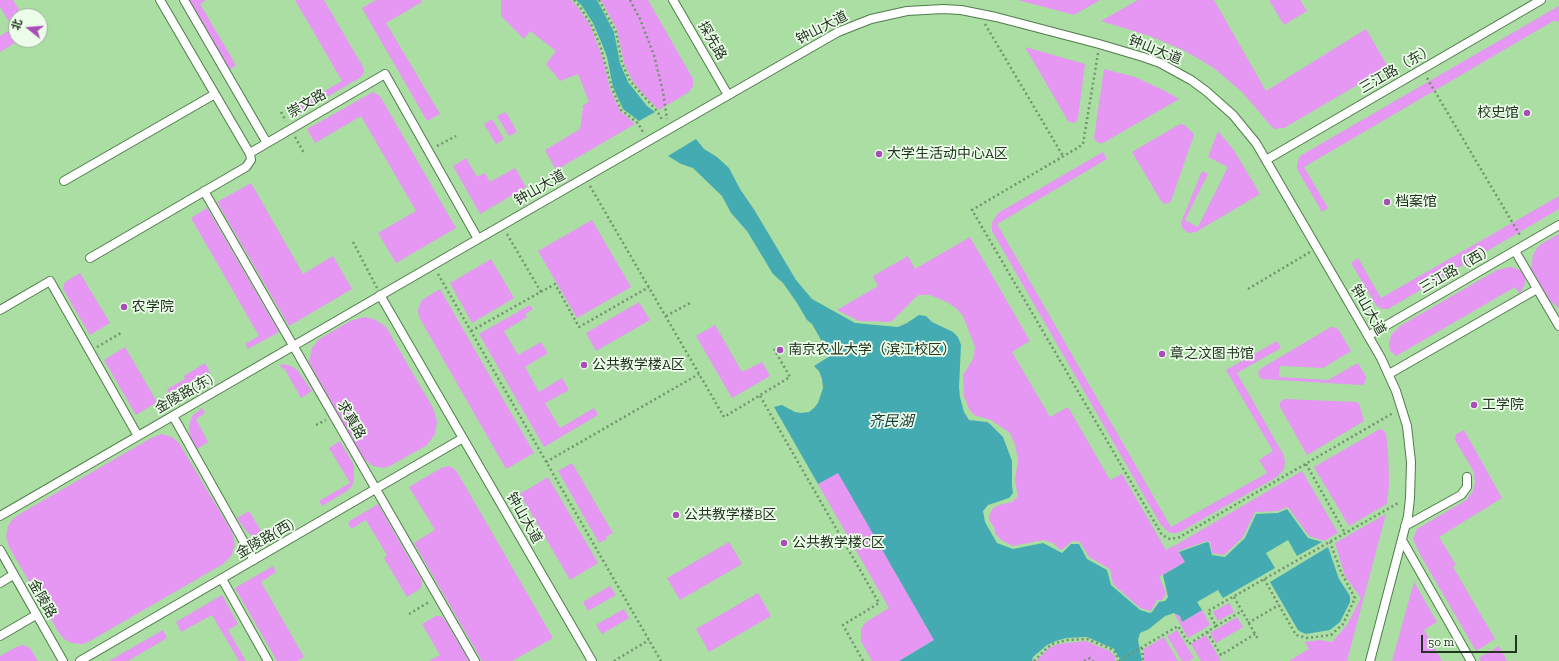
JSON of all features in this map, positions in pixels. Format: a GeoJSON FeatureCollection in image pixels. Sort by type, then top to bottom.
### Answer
{"type":"FeatureCollection","features":[{"type":"Feature","properties":{"kind":"lane"},"geometry":{"type":"LineString","coordinates":[[90,258],[248,166],[251,160],[250,153],[160,0]]}},
{"type":"Feature","properties":{"kind":"lane"},"geometry":{"type":"LineString","coordinates":[[184,0],[267,143]]}},
{"type":"Feature","properties":{"kind":"lane","name":"探先路"},"geometry":{"type":"LineString","coordinates":[[673,0],[728,95]]}},
{"type":"Feature","properties":{"kind":"lane","name":"三江路（东）"},"geometry":{"type":"LineString","coordinates":[[1266,160],[1541,0]]}},
{"type":"Feature","properties":{"kind":"lane","name":"钟山大道"},"geometry":{"type":"LineString","coordinates":[[592,661],[380,295],[838,32],[871,19],[895,13],[924,10],[955,10],[978,13],[1099,44],[1154,61],[1191,80],[1206,91],[1233,115],[1256,143],[1389,374],[1402,408],[1410,444],[1410,500],[1402,540],[1370,661]]}},
{"type":"Feature","properties":{"kind":"lane","name":"崇文路"},"geometry":{"type":"LineString","coordinates":[[250,153],[385,74],[478,239]]}},
{"type":"Feature","properties":{"kind":"lane"},"geometry":{"type":"LineString","coordinates":[[64,181],[215,94]]}},
{"type":"Feature","properties":{"kind":"lane","name":"求真路"},"geometry":{"type":"LineString","coordinates":[[204,191],[475,661]]}},
{"type":"Feature","properties":{"kind":"lane","name":"三江路（西）"},"geometry":{"type":"LineString","coordinates":[[1368,336],[1559,225]]}},
{"type":"Feature","properties":{"kind":"lane"},"geometry":{"type":"LineString","coordinates":[[1515,251],[1559,325]]}},
{"type":"Feature","properties":{"kind":"lane"},"geometry":{"type":"LineString","coordinates":[[0,310],[50,281],[138,436]]}},
{"type":"Feature","properties":{"kind":"lane"},"geometry":{"type":"LineString","coordinates":[[1389,374],[1537,289]]}},
{"type":"Feature","properties":{"kind":"lane","name":"金陵路(东)"},"geometry":{"type":"LineString","coordinates":[[0,516],[380,295]]}},
{"type":"Feature","properties":{"kind":"lane"},"geometry":{"type":"LineString","coordinates":[[172,416],[254,560]]}},
{"type":"Feature","properties":{"kind":"lane","name":"金陵路(西)"},"geometry":{"type":"LineString","coordinates":[[80,661],[463,438]]}},
{"type":"Feature","properties":{"kind":"lane"},"geometry":{"type":"LineString","coordinates":[[1405,526],[1461,495],[1467,487],[1467,477]]}},
{"type":"Feature","properties":{"kind":"lane"},"geometry":{"type":"LineString","coordinates":[[1402,540],[1471,661]]}},
{"type":"Feature","properties":{"kind":"lane","name":"金陵路"},"geometry":{"type":"LineString","coordinates":[[0,550],[63,661]]}},
{"type":"Feature","properties":{"kind":"lane"},"geometry":{"type":"LineString","coordinates":[[0,583],[13,575]]}},
{"type":"Feature","properties":{"kind":"lane"},"geometry":{"type":"LineString","coordinates":[[222,579],[268,661]]}},
{"type":"Feature","properties":{"kind":"lane"},"geometry":{"type":"LineString","coordinates":[[0,636],[36,615]]}},
{"type":"Feature","properties":{"kind":"path"},"geometry":{"type":"LineString","coordinates":[[574,0],[591,24],[600,45],[612,88],[621,110],[638,123],[648,141]]}},
{"type":"Feature","properties":{"kind":"path"},"geometry":{"type":"LineString","coordinates":[[599,0],[616,32],[622,63],[630,81],[657,112],[668,129]]}},
{"type":"Feature","properties":{"kind":"path"},"geometry":{"type":"LineString","coordinates":[[630,0],[640,19],[654,55],[663,92],[668,129]]}},
{"type":"Feature","properties":{"kind":"path"},"geometry":{"type":"LineString","coordinates":[[978,13],[1063,156]]}},
{"type":"Feature","properties":{"kind":"path"},"geometry":{"type":"LineString","coordinates":[[1099,44],[1083,144],[972,210],[1162,535],[1170,539],[1176,539],[1402,408]]}},
{"type":"Feature","properties":{"kind":"path"},"geometry":{"type":"LineString","coordinates":[[1422,70],[1525,245]]}},
{"type":"Feature","properties":{"kind":"path"},"geometry":{"type":"LineString","coordinates":[[428,152],[456,136]]}},
{"type":"Feature","properties":{"kind":"path"},"geometry":{"type":"LineString","coordinates":[[585,177],[724,417],[790,377],[774,349]]}},
{"type":"Feature","properties":{"kind":"path"},"geometry":{"type":"LineString","coordinates":[[502,225],[541,292]]}},
{"type":"Feature","properties":{"kind":"path"},"geometry":{"type":"LineString","coordinates":[[353,242],[380,295]]}},
{"type":"Feature","properties":{"kind":"path"},"geometry":{"type":"LineString","coordinates":[[1248,289],[1317,248]]}},
{"type":"Feature","properties":{"kind":"path"},"geometry":{"type":"LineString","coordinates":[[433,265],[661,661]]}},
{"type":"Feature","properties":{"kind":"path"},"geometry":{"type":"LineString","coordinates":[[471,330],[555,284],[579,327],[649,287]]}},
{"type":"Feature","properties":{"kind":"path"},"geometry":{"type":"LineString","coordinates":[[666,316],[690,303]]}},
{"type":"Feature","properties":{"kind":"path"},"geometry":{"type":"LineString","coordinates":[[90,351],[121,333]]}},
{"type":"Feature","properties":{"kind":"path"},"geometry":{"type":"LineString","coordinates":[[546,462],[699,374]]}},
{"type":"Feature","properties":{"kind":"path"},"geometry":{"type":"LineString","coordinates":[[760,396],[879,603],[843,625],[863,661]]}},
{"type":"Feature","properties":{"kind":"path"},"geometry":{"type":"LineString","coordinates":[[1306,464],[1345,533]]}},
{"type":"Feature","properties":{"kind":"path"},"geometry":{"type":"LineString","coordinates":[[1216,626],[1208,611],[1403,500],[1410,500]]}},
{"type":"Feature","properties":{"kind":"path"},"geometry":{"type":"LineString","coordinates":[[1264,579],[1296,635],[1307,638],[1331,635],[1343,624],[1355,598],[1340,572],[1330,542]]}},
{"type":"Feature","properties":{"kind":"path"},"geometry":{"type":"LineString","coordinates":[[409,614],[438,596]]}},
{"type":"Feature","properties":{"kind":"path"},"geometry":{"type":"LineString","coordinates":[[1234,596],[1258,639]]}},
{"type":"Feature","properties":{"kind":"path"},"geometry":{"type":"LineString","coordinates":[[1248,623],[1279,605]]}},
{"type":"Feature","properties":{"kind":"path"},"geometry":{"type":"LineString","coordinates":[[1034,661],[1052,644],[1067,640],[1087,639],[1111,649],[1116,654],[1119,661],[1178,626],[1189,644],[1242,611]]}},
{"type":"Feature","properties":{"kind":"path"},"geometry":{"type":"LineString","coordinates":[[1207,632],[1221,655],[1255,634]]}},
{"type":"Feature","properties":{"kind":"path"},"geometry":{"type":"LineString","coordinates":[[614,661],[649,640]]}},
{"type":"Feature","properties":{"kind":"path"},"geometry":{"type":"LineString","coordinates":[[1141,648],[1143,661]]}},
{"type":"Feature","properties":{"kind":"path"},"geometry":{"type":"LineString","coordinates":[[1084,661],[1090,658],[1093,661]]}},
{"type":"Feature","properties":{"kind":"shaded area","name":"南京农业大学（滨江校区）"},"geometry":{"type":"Polygon","coordinates":[[[0,0],[1559,0],[1559,661],[0,661],[0,0]]]}},
{"type":"Feature","properties":{"kind":"shaded area"},"geometry":{"type":"Polygon","coordinates":[[[0,0],[13,0],[18,8],[8,8],[8,20],[0,7],[0,0]]]}},
{"type":"Feature","properties":{"kind":"shaded area"},"geometry":{"type":"Polygon","coordinates":[[[189,0],[206,0],[200,4],[236,65],[229,70],[189,0]]]}},
{"type":"Feature","properties":{"kind":"shaded area"},"geometry":{"type":"Polygon","coordinates":[[[295,0],[324,0],[363,67],[364,72],[361,77],[298,114],[295,108],[342,81],[295,0]]]}},
{"type":"Feature","properties":{"kind":"shaded area"},"geometry":{"type":"Polygon","coordinates":[[[376,0],[421,0],[422,2],[386,23],[440,114],[427,121],[362,8],[376,0]]]}},
{"type":"Feature","properties":{"kind":"shaded area"},"geometry":{"type":"Polygon","coordinates":[[[501,0],[571,0],[590,25],[603,59],[610,89],[620,111],[635,124],[556,170],[545,150],[580,129],[582,106],[589,102],[578,74],[560,81],[546,64],[556,51],[530,31],[524,39],[501,16],[501,0]]]}},
{"type":"Feature","properties":{"kind":"shaded area"},"geometry":{"type":"Polygon","coordinates":[[[601,0],[648,0],[693,79],[693,86],[689,92],[659,110],[641,92],[632,80],[624,63],[617,30],[601,0]]]}},
{"type":"Feature","properties":{"kind":"shaded area"},"geometry":{"type":"Polygon","coordinates":[[[1018,0],[1100,0],[1074,15],[1018,0]]]}},
{"type":"Feature","properties":{"kind":"shaded area"},"geometry":{"type":"Polygon","coordinates":[[[1138,0],[1214,0],[1266,91],[1366,29],[1388,67],[1284,128],[1275,129],[1243,93],[1215,69],[1199,59],[1183,50],[1150,36],[1101,21],[1138,0]]]}},
{"type":"Feature","properties":{"kind":"shaded area"},"geometry":{"type":"Polygon","coordinates":[[[1269,0],[1300,0],[1307,11],[1284,25],[1269,0]]]}},
{"type":"Feature","properties":{"kind":"shaded area"},"geometry":{"type":"Polygon","coordinates":[[[1559,6],[1559,21],[1557,22],[1555,20],[1304,167],[1328,208],[1322,212],[1297,169],[1297,163],[1300,156],[1559,6]]]}},
{"type":"Feature","properties":{"kind":"shaded area"},"geometry":{"type":"Polygon","coordinates":[[[8,31],[8,47],[0,52],[0,36],[8,31]]]}},
{"type":"Feature","properties":{"kind":"shaded area"},"geometry":{"type":"Polygon","coordinates":[[[1025,47],[1085,64],[1078,118],[1076,122],[1072,123],[1068,121],[1025,47]]]}},
{"type":"Feature","properties":{"kind":"shaded area"},"geometry":{"type":"Polygon","coordinates":[[[1104,69],[1135,77],[1179,99],[1103,143],[1098,143],[1094,138],[1104,69]]]}},
{"type":"Feature","properties":{"kind":"shaded area"},"geometry":{"type":"Polygon","coordinates":[[[373,92],[380,96],[456,228],[396,263],[378,233],[416,211],[361,116],[315,143],[307,129],[373,92]]]}},
{"type":"Feature","properties":{"kind":"shaded area"},"geometry":{"type":"Polygon","coordinates":[[[506,112],[517,132],[509,136],[497,116],[506,112]]]}},
{"type":"Feature","properties":{"kind":"shaded area"},"geometry":{"type":"Polygon","coordinates":[[[492,119],[504,139],[496,144],[484,124],[492,119]]]}},
{"type":"Feature","properties":{"kind":"shaded area"},"geometry":{"type":"Polygon","coordinates":[[[1180,124],[1184,125],[1194,135],[1171,201],[1164,204],[1132,152],[1180,124]]]}},
{"type":"Feature","properties":{"kind":"shaded area"},"geometry":{"type":"Polygon","coordinates":[[[1218,131],[1235,152],[1260,194],[1196,232],[1188,233],[1182,228],[1181,222],[1202,171],[1208,174],[1185,220],[1198,227],[1228,167],[1208,157],[1218,131]]]}},
{"type":"Feature","properties":{"kind":"shaded area"},"geometry":{"type":"Polygon","coordinates":[[[1103,152],[1107,159],[997,224],[1171,527],[1267,473],[1259,460],[1273,451],[1226,370],[1277,341],[1281,348],[1237,373],[1283,454],[1285,461],[1284,469],[1277,477],[1178,533],[1170,533],[1161,525],[992,231],[992,223],[998,213],[1103,152]]]}},
{"type":"Feature","properties":{"kind":"shaded area"},"geometry":{"type":"Polygon","coordinates":[[[466,158],[477,177],[485,173],[490,182],[515,168],[526,187],[480,214],[453,166],[466,158]]]}},
{"type":"Feature","properties":{"kind":"shaded area"},"geometry":{"type":"Polygon","coordinates":[[[251,183],[303,274],[333,256],[352,289],[289,326],[217,202],[251,183]]]}},
{"type":"Feature","properties":{"kind":"shaded area"},"geometry":{"type":"Polygon","coordinates":[[[1559,196],[1559,209],[1388,309],[1382,309],[1376,305],[1351,263],[1358,258],[1381,298],[1559,196]]]}},
{"type":"Feature","properties":{"kind":"shaded area"},"geometry":{"type":"Polygon","coordinates":[[[207,208],[279,332],[248,349],[245,344],[259,336],[191,218],[207,208]]]}},
{"type":"Feature","properties":{"kind":"shaded area"},"geometry":{"type":"Polygon","coordinates":[[[592,220],[631,287],[577,318],[538,251],[592,220]]]}},
{"type":"Feature","properties":{"kind":"shaded area"},"geometry":{"type":"Polygon","coordinates":[[[1559,234],[1559,308],[1550,301],[1531,269],[1533,255],[1537,248],[1541,244],[1559,234]]]}},
{"type":"Feature","properties":{"kind":"shaded area"},"geometry":{"type":"Polygon","coordinates":[[[970,237],[1030,341],[1012,352],[1050,417],[1068,407],[1110,480],[1122,474],[1166,550],[1175,545],[1185,562],[1159,577],[1166,592],[1162,600],[1157,600],[1151,611],[1140,608],[1113,584],[1110,569],[1089,557],[1080,542],[1073,541],[1061,550],[1053,543],[1043,540],[1013,546],[1001,540],[995,533],[994,527],[989,520],[989,516],[993,508],[1012,502],[1018,496],[1015,480],[1018,460],[1015,445],[1010,433],[991,420],[974,415],[969,409],[964,396],[963,375],[973,359],[975,347],[963,316],[956,308],[947,302],[930,295],[919,295],[891,322],[859,321],[837,310],[878,286],[873,276],[908,256],[915,269],[970,237]]]}},
{"type":"Feature","properties":{"kind":"shaded area"},"geometry":{"type":"Polygon","coordinates":[[[491,259],[514,298],[472,323],[450,283],[491,259]]]}},
{"type":"Feature","properties":{"kind":"shaded area"},"geometry":{"type":"Polygon","coordinates":[[[1510,267],[1518,269],[1525,277],[1525,283],[1520,294],[1515,287],[1396,356],[1390,351],[1389,343],[1392,334],[1400,326],[1497,270],[1510,267]]]}},
{"type":"Feature","properties":{"kind":"shaded area"},"geometry":{"type":"Polygon","coordinates":[[[80,273],[110,323],[90,335],[63,289],[65,282],[80,273]]]}},
{"type":"Feature","properties":{"kind":"shaded area"},"geometry":{"type":"Polygon","coordinates":[[[440,289],[534,453],[506,469],[419,317],[418,309],[422,300],[440,289]]]}},
{"type":"Feature","properties":{"kind":"shaded area"},"geometry":{"type":"Polygon","coordinates":[[[639,302],[650,320],[596,351],[586,333],[639,302]]]}},
{"type":"Feature","properties":{"kind":"shaded area"},"geometry":{"type":"Polygon","coordinates":[[[530,305],[533,309],[525,314],[527,317],[504,331],[518,355],[541,342],[548,353],[525,367],[539,392],[562,378],[569,390],[545,403],[560,428],[594,408],[598,415],[544,447],[479,334],[530,305]]]}},
{"type":"Feature","properties":{"kind":"shaded area"},"geometry":{"type":"Polygon","coordinates":[[[364,317],[374,319],[386,327],[433,408],[437,421],[435,434],[427,445],[384,468],[373,466],[364,459],[309,362],[312,348],[318,340],[350,321],[364,317]]]}},
{"type":"Feature","properties":{"kind":"shaded area"},"geometry":{"type":"Polygon","coordinates":[[[715,325],[742,372],[762,362],[770,376],[732,398],[696,336],[715,325]]]}},
{"type":"Feature","properties":{"kind":"shaded area"},"geometry":{"type":"Polygon","coordinates":[[[1331,327],[1338,329],[1351,351],[1323,368],[1280,366],[1279,377],[1328,380],[1358,363],[1366,377],[1364,384],[1262,379],[1259,377],[1258,372],[1260,369],[1331,327]]]}},
{"type":"Feature","properties":{"kind":"shaded area"},"geometry":{"type":"Polygon","coordinates":[[[125,347],[157,402],[136,415],[104,360],[125,347]]]}},
{"type":"Feature","properties":{"kind":"shaded area"},"geometry":{"type":"Polygon","coordinates":[[[205,363],[210,372],[170,395],[167,389],[185,379],[184,376],[205,363]]]}},
{"type":"Feature","properties":{"kind":"shaded area"},"geometry":{"type":"Polygon","coordinates":[[[283,364],[291,366],[297,370],[312,391],[301,398],[284,368],[282,369],[280,365],[283,364]]]}},
{"type":"Feature","properties":{"kind":"shaded area"},"geometry":{"type":"Polygon","coordinates":[[[1284,399],[1357,402],[1364,421],[1307,455],[1280,407],[1280,402],[1284,399]]]}},
{"type":"Feature","properties":{"kind":"shaded area"},"geometry":{"type":"Polygon","coordinates":[[[202,408],[205,413],[196,419],[208,442],[197,449],[190,437],[189,426],[192,416],[202,408]]]}},
{"type":"Feature","properties":{"kind":"shaded area"},"geometry":{"type":"Polygon","coordinates":[[[1380,429],[1386,433],[1388,451],[1389,484],[1387,504],[1349,526],[1314,467],[1380,429]]]}},
{"type":"Feature","properties":{"kind":"shaded area"},"geometry":{"type":"Polygon","coordinates":[[[1464,430],[1502,498],[1439,537],[1456,565],[1453,567],[1495,639],[1476,651],[1421,556],[1413,539],[1417,529],[1466,500],[1473,491],[1475,483],[1474,472],[1455,440],[1456,434],[1464,430]]]}},
{"type":"Feature","properties":{"kind":"shaded area"},"geometry":{"type":"Polygon","coordinates":[[[162,434],[172,437],[179,443],[232,532],[235,544],[232,555],[223,564],[90,641],[83,644],[71,643],[64,639],[59,633],[9,547],[6,536],[8,526],[18,515],[151,438],[162,434]]]}},
{"type":"Feature","properties":{"kind":"shaded area"},"geometry":{"type":"Polygon","coordinates":[[[340,441],[354,465],[354,479],[352,486],[347,491],[322,506],[319,501],[350,483],[329,448],[340,441]]]}},
{"type":"Feature","properties":{"kind":"shaded area"},"geometry":{"type":"Polygon","coordinates":[[[572,463],[613,533],[606,537],[607,539],[599,543],[558,471],[572,463]]]}},
{"type":"Feature","properties":{"kind":"shaded area"},"geometry":{"type":"Polygon","coordinates":[[[449,466],[457,472],[553,638],[512,661],[482,661],[414,543],[435,530],[409,487],[441,468],[449,466]]]}},
{"type":"Feature","properties":{"kind":"shaded area"},"geometry":{"type":"Polygon","coordinates":[[[1302,471],[1338,533],[1324,541],[1309,536],[1288,507],[1278,511],[1255,512],[1243,537],[1224,555],[1212,553],[1210,542],[1207,541],[1178,551],[1176,545],[1302,471]]]}},
{"type":"Feature","properties":{"kind":"shaded area"},"geometry":{"type":"Polygon","coordinates":[[[838,472],[934,640],[899,661],[872,661],[861,641],[861,629],[866,622],[889,608],[818,484],[838,472]]]}},
{"type":"Feature","properties":{"kind":"shaded area"},"geometry":{"type":"Polygon","coordinates":[[[548,477],[598,563],[570,580],[520,494],[548,477]]]}},
{"type":"Feature","properties":{"kind":"shaded area"},"geometry":{"type":"Polygon","coordinates":[[[378,504],[422,581],[421,588],[407,597],[384,558],[387,555],[366,520],[351,529],[348,522],[378,504]]]}},
{"type":"Feature","properties":{"kind":"shaded area"},"geometry":{"type":"Polygon","coordinates":[[[249,511],[263,534],[272,530],[275,534],[261,538],[253,536],[247,532],[237,518],[249,511]]]}},
{"type":"Feature","properties":{"kind":"shaded area"},"geometry":{"type":"Polygon","coordinates":[[[1386,514],[1347,661],[1289,661],[1309,649],[1305,642],[1319,640],[1332,642],[1347,625],[1361,598],[1345,576],[1335,543],[1386,514]]]}},
{"type":"Feature","properties":{"kind":"shaded area"},"geometry":{"type":"Polygon","coordinates":[[[729,542],[742,564],[680,600],[667,578],[729,542]]]}},
{"type":"Feature","properties":{"kind":"shaded area"},"geometry":{"type":"Polygon","coordinates":[[[273,566],[276,572],[261,582],[304,657],[297,661],[277,661],[235,588],[273,566]]]}},
{"type":"Feature","properties":{"kind":"shaded area"},"geometry":{"type":"Polygon","coordinates":[[[1414,582],[1437,622],[1424,630],[1442,661],[1392,661],[1414,582]]]}},
{"type":"Feature","properties":{"kind":"shaded area"},"geometry":{"type":"Polygon","coordinates":[[[610,586],[616,595],[588,611],[583,602],[610,586]]]}},
{"type":"Feature","properties":{"kind":"shaded area"},"geometry":{"type":"Polygon","coordinates":[[[758,593],[771,616],[709,652],[696,629],[758,593]]]}},
{"type":"Feature","properties":{"kind":"shaded area"},"geometry":{"type":"Polygon","coordinates":[[[222,595],[238,624],[228,630],[246,661],[239,661],[212,615],[181,632],[176,622],[222,595]]]}},
{"type":"Feature","properties":{"kind":"shaded area"},"geometry":{"type":"Polygon","coordinates":[[[1229,603],[1234,612],[1218,621],[1213,612],[1229,603]]]}},
{"type":"Feature","properties":{"kind":"shaded area"},"geometry":{"type":"Polygon","coordinates":[[[624,609],[629,618],[602,634],[596,625],[624,609]]]}},
{"type":"Feature","properties":{"kind":"shaded area"},"geometry":{"type":"Polygon","coordinates":[[[1202,610],[1210,625],[1188,638],[1174,613],[1180,616],[1182,622],[1202,610]]]}},
{"type":"Feature","properties":{"kind":"shaded area"},"geometry":{"type":"Polygon","coordinates":[[[436,616],[441,616],[445,620],[469,661],[429,661],[440,655],[422,624],[436,616]]]}},
{"type":"Feature","properties":{"kind":"shaded area"},"geometry":{"type":"Polygon","coordinates":[[[1237,617],[1243,627],[1216,643],[1210,633],[1237,617]]]}},
{"type":"Feature","properties":{"kind":"shaded area"},"geometry":{"type":"Polygon","coordinates":[[[163,630],[167,638],[128,661],[109,661],[163,630]]]}},
{"type":"Feature","properties":{"kind":"shaded area"},"geometry":{"type":"Polygon","coordinates":[[[1177,630],[1194,658],[1189,661],[1182,661],[1167,636],[1177,630]]]}},
{"type":"Feature","properties":{"kind":"shaded area"},"geometry":{"type":"Polygon","coordinates":[[[1206,635],[1221,661],[1201,661],[1191,644],[1206,635]]]}},
{"type":"Feature","properties":{"kind":"shaded area"},"geometry":{"type":"Polygon","coordinates":[[[1164,637],[1178,661],[1144,661],[1144,649],[1164,637]]]}},
{"type":"Feature","properties":{"kind":"shaded area"},"geometry":{"type":"Polygon","coordinates":[[[1086,641],[1109,651],[1114,655],[1116,661],[1036,661],[1049,648],[1058,644],[1086,641]]]}},
{"type":"Feature","properties":{"kind":"shaded area"},"geometry":{"type":"Polygon","coordinates":[[[23,645],[30,648],[38,661],[0,661],[0,656],[18,646],[23,645]]]}},
{"type":"Feature","properties":{"kind":"shaded area"},"geometry":{"type":"Polygon","coordinates":[[[1499,646],[1507,661],[1481,661],[1479,658],[1499,646]]]}},
{"type":"Feature","properties":{"kind":"water"},"geometry":{"type":"Polygon","coordinates":[[[576,0],[597,0],[614,32],[620,63],[628,82],[647,106],[655,112],[639,121],[623,109],[613,87],[607,57],[593,23],[582,6],[576,0]]]}},
{"type":"Feature","properties":{"kind":"water","name":"齐民湖"},"geometry":{"type":"Polygon","coordinates":[[[696,139],[704,149],[717,157],[729,168],[740,189],[755,211],[796,280],[812,299],[855,323],[898,327],[919,315],[926,316],[932,322],[953,332],[958,337],[961,345],[959,387],[964,412],[969,420],[987,422],[1003,437],[1012,461],[1013,493],[1009,498],[988,505],[983,511],[985,522],[997,543],[1013,549],[1043,543],[1062,553],[1071,544],[1079,544],[1087,559],[1107,570],[1111,585],[1140,610],[1150,613],[1159,602],[1165,601],[1168,597],[1163,575],[1185,562],[1179,552],[1207,542],[1209,543],[1212,555],[1225,557],[1245,538],[1256,514],[1278,513],[1287,509],[1308,538],[1322,542],[1297,556],[1288,540],[1266,553],[1275,568],[1223,598],[1218,590],[1197,602],[1202,610],[1182,622],[1180,616],[1174,613],[1165,616],[1149,629],[1140,633],[1138,640],[1142,661],[1121,661],[1114,649],[1087,637],[1066,638],[1056,641],[1047,645],[1033,657],[1032,661],[899,661],[934,640],[838,473],[818,484],[774,407],[782,405],[795,412],[801,413],[809,412],[814,408],[818,403],[823,388],[819,371],[814,366],[830,356],[812,324],[807,320],[783,283],[773,274],[747,231],[731,213],[722,196],[693,168],[681,164],[668,156],[696,139]]]}},
{"type":"Feature","properties":{"kind":"water"},"geometry":{"type":"Polygon","coordinates":[[[1328,547],[1339,579],[1350,596],[1350,602],[1340,622],[1330,630],[1306,634],[1298,630],[1270,582],[1328,547]]]}},
{"type":"Feature","properties":{"kind":"place","name":"校史馆"},"geometry":{"type":"Point","coordinates":[1527,113]}},
{"type":"Feature","properties":{"kind":"place","name":"大学生活动中心A区"},"geometry":{"type":"Point","coordinates":[879,154]}},
{"type":"Feature","properties":{"kind":"place","name":"档案馆"},"geometry":{"type":"Point","coordinates":[1387,202]}},
{"type":"Feature","properties":{"kind":"place","name":"农学院"},"geometry":{"type":"Point","coordinates":[124,307]}},
{"type":"Feature","properties":{"kind":"place","name":"南京农业大学（滨江校区）"},"geometry":{"type":"Point","coordinates":[780,350]}},
{"type":"Feature","properties":{"kind":"place","name":"章之汶图书馆"},"geometry":{"type":"Point","coordinates":[1162,354]}},
{"type":"Feature","properties":{"kind":"place","name":"公共教学楼A区"},"geometry":{"type":"Point","coordinates":[584,365]}},
{"type":"Feature","properties":{"kind":"place","name":"工学院"},"geometry":{"type":"Point","coordinates":[1474,405]}},
{"type":"Feature","properties":{"kind":"place","name":"公共教学楼B区"},"geometry":{"type":"Point","coordinates":[676,515]}},
{"type":"Feature","properties":{"kind":"place","name":"公共教学楼C区"},"geometry":{"type":"Point","coordinates":[784,543]}}]}
